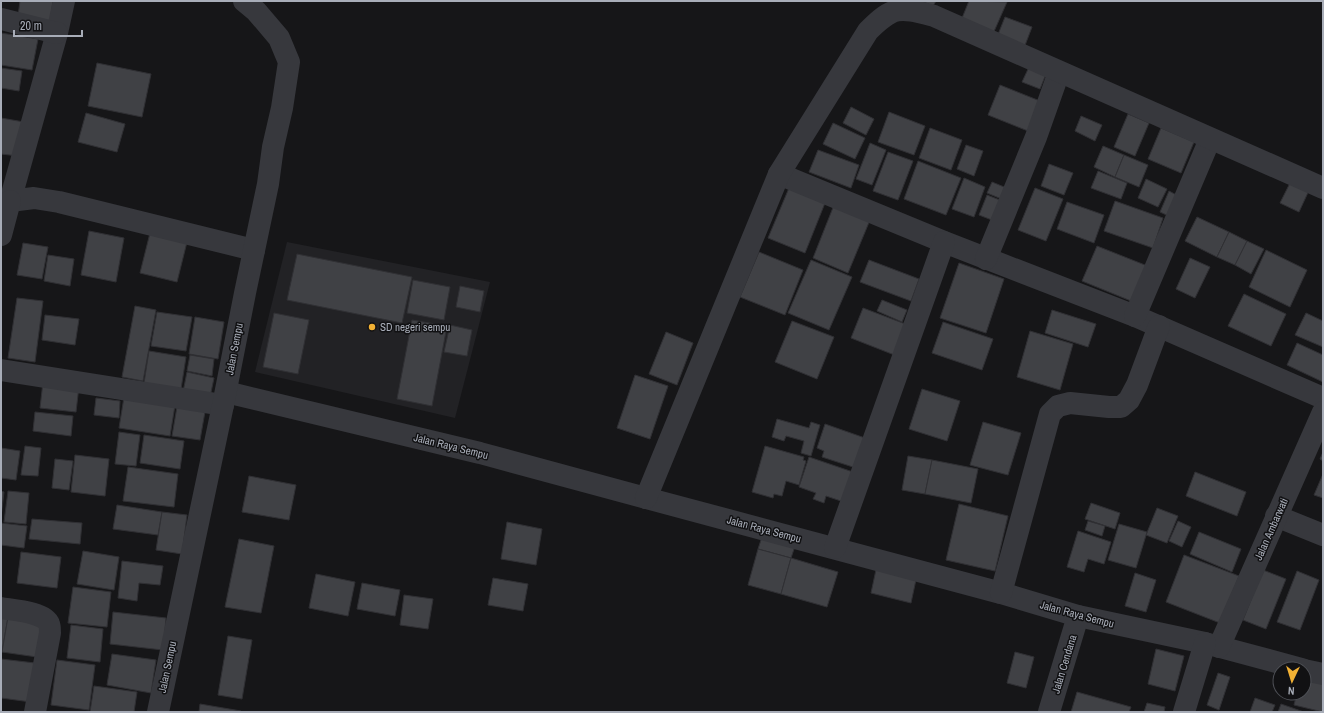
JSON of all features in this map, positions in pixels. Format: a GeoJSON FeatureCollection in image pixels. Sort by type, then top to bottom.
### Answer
{"type":"FeatureCollection","features":[{"type":"Feature","properties":{"kind":"street"},"geometry":{"type":"LineString","coordinates":[[1,235],[6,203],[57,33],[64,1]]}},
{"type":"Feature","properties":{"kind":"street","name":"Jalan Sempu"},"geometry":{"type":"LineString","coordinates":[[158,712],[225,399],[244,293],[268,184],[273,147],[282,108],[289,62],[279,38],[256,11],[244,1]]}},
{"type":"Feature","properties":{"kind":"street"},"geometry":{"type":"LineString","coordinates":[[646,498],[779,174],[868,31],[881,18],[893,11],[905,9],[934,16],[1323,188]]}},
{"type":"Feature","properties":{"kind":"street"},"geometry":{"type":"LineString","coordinates":[[1,19],[57,33]]}},
{"type":"Feature","properties":{"kind":"street"},"geometry":{"type":"LineString","coordinates":[[986,259],[1036,137],[1059,72]]}},
{"type":"Feature","properties":{"kind":"street"},"geometry":{"type":"LineString","coordinates":[[1135,316],[1210,139]]}},
{"type":"Feature","properties":{"kind":"street"},"geometry":{"type":"LineString","coordinates":[[779,174],[986,259],[1135,316],[1323,398]]}},
{"type":"Feature","properties":{"kind":"street"},"geometry":{"type":"LineString","coordinates":[[6,203],[34,198],[59,202],[254,250]]}},
{"type":"Feature","properties":{"kind":"street"},"geometry":{"type":"LineString","coordinates":[[835,548],[944,242]]}},
{"type":"Feature","properties":{"kind":"street"},"geometry":{"type":"LineString","coordinates":[[1001,593],[1050,414],[1058,406],[1070,403],[1092,406],[1121,407],[1130,400],[1159,326]]}},
{"type":"Feature","properties":{"kind":"street","name":"Jalan Raya Sempu"},"geometry":{"type":"LineString","coordinates":[[1,370],[225,399],[480,452],[1001,593],[1078,616],[1212,645],[1273,661]]}},
{"type":"Feature","properties":{"kind":"street","name":"Jalan Ambarwati"},"geometry":{"type":"LineString","coordinates":[[1184,712],[1212,645],[1276,516],[1323,412]]}},
{"type":"Feature","properties":{"kind":"street"},"geometry":{"type":"LineString","coordinates":[[1276,516],[1323,536]]}},
{"type":"Feature","properties":{"kind":"street"},"geometry":{"type":"LineString","coordinates":[[1,608],[36,614],[44,617],[50,624],[50,633],[35,712]]}},
{"type":"Feature","properties":{"kind":"street","name":"Jalan Cendana"},"geometry":{"type":"LineString","coordinates":[[1049,712],[1078,616]]}},
{"type":"Feature","properties":{"kind":"street","name":"Jalan Raya Sempu"},"geometry":{"type":"LineString","coordinates":[[1312,671],[1323,674]]}},
{"type":"Feature","properties":{"kind":"shaded area","name":"SD negeri sempu"},"geometry":{"type":"Polygon","coordinates":[[[287,242],[490,282],[455,418],[255,372],[287,242]]]}},
{"type":"Feature","properties":{"kind":"building"},"geometry":{"type":"Polygon","coordinates":[[[20,1],[53,1],[50,21],[18,16],[20,1]]]}},
{"type":"Feature","properties":{"kind":"building"},"geometry":{"type":"Polygon","coordinates":[[[921,1],[936,1],[933,6],[921,1]]]}},
{"type":"Feature","properties":{"kind":"building"},"geometry":{"type":"Polygon","coordinates":[[[969,1],[1007,2],[992,36],[960,23],[969,1]]]}},
{"type":"Feature","properties":{"kind":"building"},"geometry":{"type":"Polygon","coordinates":[[[1005,17],[1032,27],[1024,48],[997,37],[1005,17]]]}},
{"type":"Feature","properties":{"kind":"building"},"geometry":{"type":"Polygon","coordinates":[[[1,33],[38,39],[32,70],[1,65],[1,33]]]}},
{"type":"Feature","properties":{"kind":"building"},"geometry":{"type":"Polygon","coordinates":[[[97,63],[151,74],[142,117],[88,106],[97,63]]]}},
{"type":"Feature","properties":{"kind":"building"},"geometry":{"type":"Polygon","coordinates":[[[1029,67],[1046,74],[1040,89],[1022,82],[1029,67]]]}},
{"type":"Feature","properties":{"kind":"building"},"geometry":{"type":"Polygon","coordinates":[[[1,68],[22,71],[19,91],[1,88],[1,68]]]}},
{"type":"Feature","properties":{"kind":"building"},"geometry":{"type":"Polygon","coordinates":[[[1000,85],[1040,101],[1028,131],[988,115],[1000,85]]]}},
{"type":"Feature","properties":{"kind":"building"},"geometry":{"type":"Polygon","coordinates":[[[851,107],[874,119],[866,135],[843,123],[851,107]]]}},
{"type":"Feature","properties":{"kind":"building"},"geometry":{"type":"Polygon","coordinates":[[[889,112],[925,126],[914,155],[878,142],[889,112]]]}},
{"type":"Feature","properties":{"kind":"building"},"geometry":{"type":"Polygon","coordinates":[[[86,113],[125,124],[117,152],[78,142],[86,113]]]}},
{"type":"Feature","properties":{"kind":"building"},"geometry":{"type":"Polygon","coordinates":[[[1128,114],[1149,123],[1135,156],[1114,147],[1128,114]]]}},
{"type":"Feature","properties":{"kind":"building"},"geometry":{"type":"Polygon","coordinates":[[[1081,116],[1102,125],[1095,141],[1075,131],[1081,116]]]}},
{"type":"Feature","properties":{"kind":"building"},"geometry":{"type":"Polygon","coordinates":[[[1,118],[24,122],[18,156],[1,154],[1,118]]]}},
{"type":"Feature","properties":{"kind":"building"},"geometry":{"type":"Polygon","coordinates":[[[833,123],[865,138],[855,159],[823,144],[833,123]]]}},
{"type":"Feature","properties":{"kind":"building"},"geometry":{"type":"Polygon","coordinates":[[[930,128],[962,140],[951,170],[919,158],[930,128]]]}},
{"type":"Feature","properties":{"kind":"building"},"geometry":{"type":"Polygon","coordinates":[[[1161,128],[1194,142],[1181,173],[1148,159],[1161,128]]]}},
{"type":"Feature","properties":{"kind":"building"},"geometry":{"type":"Polygon","coordinates":[[[870,143],[886,150],[872,185],[856,179],[870,143]]]}},
{"type":"Feature","properties":{"kind":"building"},"geometry":{"type":"Polygon","coordinates":[[[966,145],[983,151],[974,176],[957,169],[966,145]]]}},
{"type":"Feature","properties":{"kind":"building"},"geometry":{"type":"Polygon","coordinates":[[[1103,146],[1124,155],[1115,177],[1094,167],[1103,146]]]}},
{"type":"Feature","properties":{"kind":"building"},"geometry":{"type":"Polygon","coordinates":[[[818,150],[859,165],[851,188],[809,172],[818,150]]]}},
{"type":"Feature","properties":{"kind":"building"},"geometry":{"type":"Polygon","coordinates":[[[888,152],[913,161],[898,200],[873,191],[888,152]]]}},
{"type":"Feature","properties":{"kind":"building"},"geometry":{"type":"Polygon","coordinates":[[[1124,155],[1148,165],[1139,187],[1115,177],[1124,155]]]}},
{"type":"Feature","properties":{"kind":"building"},"geometry":{"type":"Polygon","coordinates":[[[918,161],[961,178],[946,215],[904,199],[918,161]]]}},
{"type":"Feature","properties":{"kind":"building"},"geometry":{"type":"Polygon","coordinates":[[[1049,164],[1073,173],[1064,195],[1041,186],[1049,164]]]}},
{"type":"Feature","properties":{"kind":"building"},"geometry":{"type":"Polygon","coordinates":[[[1098,171],[1127,183],[1121,199],[1091,188],[1098,171]]]}},
{"type":"Feature","properties":{"kind":"building"},"geometry":{"type":"Polygon","coordinates":[[[1293,177],[1311,186],[1299,212],[1280,203],[1293,177]]]}},
{"type":"Feature","properties":{"kind":"building"},"geometry":{"type":"Polygon","coordinates":[[[964,178],[985,187],[974,217],[952,209],[964,178]]]}},
{"type":"Feature","properties":{"kind":"building"},"geometry":{"type":"Polygon","coordinates":[[[1146,179],[1167,189],[1158,207],[1138,198],[1146,179]]]}},
{"type":"Feature","properties":{"kind":"building"},"geometry":{"type":"Polygon","coordinates":[[[992,182],[1009,189],[1004,200],[987,193],[992,182]]]}},
{"type":"Feature","properties":{"kind":"building"},"geometry":{"type":"Polygon","coordinates":[[[789,188],[825,203],[805,253],[768,238],[789,188]]]}},
{"type":"Feature","properties":{"kind":"building"},"geometry":{"type":"Polygon","coordinates":[[[1035,188],[1063,199],[1046,241],[1018,230],[1035,188]]]}},
{"type":"Feature","properties":{"kind":"building"},"geometry":{"type":"Polygon","coordinates":[[[1169,191],[1182,198],[1173,218],[1160,212],[1169,191]]]}},
{"type":"Feature","properties":{"kind":"building"},"geometry":{"type":"Polygon","coordinates":[[[987,195],[1005,202],[997,222],[979,215],[987,195]]]}},
{"type":"Feature","properties":{"kind":"building"},"geometry":{"type":"Polygon","coordinates":[[[1115,201],[1163,218],[1153,248],[1104,231],[1115,201]]]}},
{"type":"Feature","properties":{"kind":"building"},"geometry":{"type":"Polygon","coordinates":[[[1067,202],[1104,215],[1094,243],[1057,229],[1067,202]]]}},
{"type":"Feature","properties":{"kind":"building"},"geometry":{"type":"Polygon","coordinates":[[[834,205],[870,220],[848,273],[813,258],[834,205]]]}},
{"type":"Feature","properties":{"kind":"building"},"geometry":{"type":"Polygon","coordinates":[[[1197,217],[1229,232],[1217,257],[1185,241],[1197,217]]]}},
{"type":"Feature","properties":{"kind":"building"},"geometry":{"type":"Polygon","coordinates":[[[89,231],[124,238],[116,282],[81,275],[89,231]]]}},
{"type":"Feature","properties":{"kind":"building"},"geometry":{"type":"Polygon","coordinates":[[[1229,232],[1247,241],[1235,265],[1217,257],[1229,232]]]}},
{"type":"Feature","properties":{"kind":"building"},"geometry":{"type":"Polygon","coordinates":[[[150,233],[187,242],[177,282],[140,273],[150,233]]]}},
{"type":"Feature","properties":{"kind":"building"},"geometry":{"type":"Polygon","coordinates":[[[1247,241],[1264,249],[1251,274],[1235,265],[1247,241]]]}},
{"type":"Feature","properties":{"kind":"building"},"geometry":{"type":"Polygon","coordinates":[[[23,243],[48,247],[42,279],[17,275],[23,243]]]}},
{"type":"Feature","properties":{"kind":"building"},"geometry":{"type":"Polygon","coordinates":[[[1097,246],[1150,267],[1136,303],[1082,281],[1097,246]]]}},
{"type":"Feature","properties":{"kind":"building"},"geometry":{"type":"Polygon","coordinates":[[[1266,250],[1307,270],[1290,307],[1249,287],[1266,250]]]}},
{"type":"Feature","properties":{"kind":"building"},"geometry":{"type":"Polygon","coordinates":[[[759,252],[803,270],[785,315],[740,297],[759,252]]]}},
{"type":"Feature","properties":{"kind":"building"},"geometry":{"type":"Polygon","coordinates":[[[297,254],[412,277],[402,323],[287,300],[297,254]]]}},
{"type":"Feature","properties":{"kind":"building"},"geometry":{"type":"Polygon","coordinates":[[[48,255],[74,259],[70,286],[44,281],[48,255]]]}},
{"type":"Feature","properties":{"kind":"building"},"geometry":{"type":"Polygon","coordinates":[[[1190,258],[1210,267],[1195,298],[1176,289],[1190,258]]]}},
{"type":"Feature","properties":{"kind":"building"},"geometry":{"type":"Polygon","coordinates":[[[811,260],[852,277],[829,330],[788,313],[811,260]]]}},
{"type":"Feature","properties":{"kind":"building"},"geometry":{"type":"Polygon","coordinates":[[[869,260],[919,279],[911,301],[860,282],[869,260]]]}},
{"type":"Feature","properties":{"kind":"building"},"geometry":{"type":"Polygon","coordinates":[[[959,263],[1004,279],[986,333],[940,318],[959,263]]]}},
{"type":"Feature","properties":{"kind":"building"},"geometry":{"type":"Polygon","coordinates":[[[413,280],[450,287],[444,320],[407,313],[413,280]]]}},
{"type":"Feature","properties":{"kind":"building"},"geometry":{"type":"Polygon","coordinates":[[[460,286],[484,291],[480,312],[456,307],[460,286]]]}},
{"type":"Feature","properties":{"kind":"building"},"geometry":{"type":"Polygon","coordinates":[[[1244,294],[1286,314],[1271,346],[1228,326],[1244,294]]]}},
{"type":"Feature","properties":{"kind":"building"},"geometry":{"type":"Polygon","coordinates":[[[17,298],[43,301],[35,362],[8,358],[17,298]]]}},
{"type":"Feature","properties":{"kind":"building"},"geometry":{"type":"Polygon","coordinates":[[[882,300],[907,310],[902,322],[877,311],[882,300]]]}},
{"type":"Feature","properties":{"kind":"building"},"geometry":{"type":"Polygon","coordinates":[[[135,306],[156,310],[143,381],[122,377],[135,306]]]}},
{"type":"Feature","properties":{"kind":"building"},"geometry":{"type":"Polygon","coordinates":[[[863,308],[908,325],[897,356],[851,338],[863,308]]]}},
{"type":"Feature","properties":{"kind":"building"},"geometry":{"type":"Polygon","coordinates":[[[1052,310],[1096,324],[1088,347],[1045,333],[1052,310]]]}},
{"type":"Feature","properties":{"kind":"building"},"geometry":{"type":"Polygon","coordinates":[[[157,312],[192,317],[186,351],[151,346],[157,312]]]}},
{"type":"Feature","properties":{"kind":"building"},"geometry":{"type":"Polygon","coordinates":[[[274,313],[309,320],[298,374],[263,367],[274,313]]]}},
{"type":"Feature","properties":{"kind":"building"},"geometry":{"type":"Polygon","coordinates":[[[1306,313],[1323,321],[1323,347],[1295,335],[1306,313]]]}},
{"type":"Feature","properties":{"kind":"building"},"geometry":{"type":"Polygon","coordinates":[[[45,315],[79,319],[75,345],[42,340],[45,315]]]}},
{"type":"Feature","properties":{"kind":"building"},"geometry":{"type":"Polygon","coordinates":[[[195,317],[224,322],[218,359],[189,354],[195,317]]]}},
{"type":"Feature","properties":{"kind":"building"},"geometry":{"type":"Polygon","coordinates":[[[412,320],[447,326],[432,406],[397,399],[412,320]]]}},
{"type":"Feature","properties":{"kind":"building"},"geometry":{"type":"Polygon","coordinates":[[[792,321],[834,337],[817,379],[775,362],[792,321]]]}},
{"type":"Feature","properties":{"kind":"building"},"geometry":{"type":"Polygon","coordinates":[[[943,322],[993,339],[982,370],[932,353],[943,322]]]}},
{"type":"Feature","properties":{"kind":"building"},"geometry":{"type":"Polygon","coordinates":[[[450,325],[472,330],[467,356],[444,352],[450,325]]]}},
{"type":"Feature","properties":{"kind":"building"},"geometry":{"type":"Polygon","coordinates":[[[1030,331],[1073,344],[1060,390],[1017,377],[1030,331]]]}},
{"type":"Feature","properties":{"kind":"building"},"geometry":{"type":"Polygon","coordinates":[[[666,332],[693,343],[677,385],[649,374],[666,332]]]}},
{"type":"Feature","properties":{"kind":"building"},"geometry":{"type":"Polygon","coordinates":[[[1297,343],[1323,355],[1323,382],[1287,365],[1297,343]]]}},
{"type":"Feature","properties":{"kind":"building"},"geometry":{"type":"Polygon","coordinates":[[[149,351],[186,357],[181,389],[144,383],[149,351]]]}},
{"type":"Feature","properties":{"kind":"building"},"geometry":{"type":"Polygon","coordinates":[[[190,355],[214,359],[212,376],[187,371],[190,355]]]}},
{"type":"Feature","properties":{"kind":"building"},"geometry":{"type":"Polygon","coordinates":[[[187,372],[214,378],[210,397],[183,392],[187,372]]]}},
{"type":"Feature","properties":{"kind":"building"},"geometry":{"type":"Polygon","coordinates":[[[635,375],[668,386],[650,439],[617,428],[635,375]]]}},
{"type":"Feature","properties":{"kind":"building"},"geometry":{"type":"Polygon","coordinates":[[[43,382],[79,386],[76,412],[40,408],[43,382]]]}},
{"type":"Feature","properties":{"kind":"building"},"geometry":{"type":"Polygon","coordinates":[[[922,389],[960,401],[947,441],[909,429],[922,389]]]}},
{"type":"Feature","properties":{"kind":"building"},"geometry":{"type":"Polygon","coordinates":[[[125,391],[176,399],[170,436],[119,428],[125,391]]]}},
{"type":"Feature","properties":{"kind":"building"},"geometry":{"type":"Polygon","coordinates":[[[96,398],[120,401],[119,418],[94,415],[96,398]]]}},
{"type":"Feature","properties":{"kind":"building"},"geometry":{"type":"Polygon","coordinates":[[[178,401],[206,406],[200,440],[172,436],[178,401]]]}},
{"type":"Feature","properties":{"kind":"building"},"geometry":{"type":"Polygon","coordinates":[[[35,412],[73,416],[71,436],[33,431],[35,412]]]}},
{"type":"Feature","properties":{"kind":"building"},"geometry":{"type":"Polygon","coordinates":[[[777,419],[809,428],[811,422],[820,425],[811,456],[801,453],[804,441],[786,436],[784,441],[772,437],[777,419]]]}},
{"type":"Feature","properties":{"kind":"building"},"geometry":{"type":"Polygon","coordinates":[[[983,422],[1021,433],[1008,475],[970,465],[983,422]]]}},
{"type":"Feature","properties":{"kind":"building"},"geometry":{"type":"Polygon","coordinates":[[[825,424],[865,438],[856,468],[822,457],[824,451],[817,448],[825,424]]]}},
{"type":"Feature","properties":{"kind":"building"},"geometry":{"type":"Polygon","coordinates":[[[119,432],[140,435],[136,466],[115,464],[119,432]]]}},
{"type":"Feature","properties":{"kind":"building"},"geometry":{"type":"Polygon","coordinates":[[[144,435],[184,441],[180,469],[140,463],[144,435]]]}},
{"type":"Feature","properties":{"kind":"building"},"geometry":{"type":"Polygon","coordinates":[[[25,446],[41,448],[38,476],[21,475],[25,446]]]}},
{"type":"Feature","properties":{"kind":"building"},"geometry":{"type":"Polygon","coordinates":[[[765,446],[804,457],[803,460],[806,461],[799,485],[786,481],[782,496],[774,494],[773,498],[752,492],[765,446]]]}},
{"type":"Feature","properties":{"kind":"building"},"geometry":{"type":"Polygon","coordinates":[[[1,448],[20,451],[16,480],[1,478],[1,448]]]}},
{"type":"Feature","properties":{"kind":"building"},"geometry":{"type":"Polygon","coordinates":[[[1323,452],[1323,461],[1320,459],[1323,452]]]}},
{"type":"Feature","properties":{"kind":"building"},"geometry":{"type":"Polygon","coordinates":[[[75,455],[109,459],[105,496],[71,492],[75,455]]]}},
{"type":"Feature","properties":{"kind":"building"},"geometry":{"type":"Polygon","coordinates":[[[908,456],[932,460],[925,494],[902,490],[908,456]]]}},
{"type":"Feature","properties":{"kind":"building"},"geometry":{"type":"Polygon","coordinates":[[[809,457],[853,472],[844,502],[826,496],[824,503],[813,499],[816,493],[799,487],[809,457]]]}},
{"type":"Feature","properties":{"kind":"building"},"geometry":{"type":"Polygon","coordinates":[[[55,459],[73,461],[69,490],[52,488],[55,459]]]}},
{"type":"Feature","properties":{"kind":"building"},"geometry":{"type":"Polygon","coordinates":[[[932,460],[978,469],[971,503],[925,494],[932,460]]]}},
{"type":"Feature","properties":{"kind":"building"},"geometry":{"type":"Polygon","coordinates":[[[128,467],[178,474],[174,507],[123,501],[128,467]]]}},
{"type":"Feature","properties":{"kind":"building"},"geometry":{"type":"Polygon","coordinates":[[[1195,472],[1246,492],[1237,516],[1186,496],[1195,472]]]}},
{"type":"Feature","properties":{"kind":"building"},"geometry":{"type":"Polygon","coordinates":[[[1323,474],[1323,498],[1314,495],[1323,474]]]}},
{"type":"Feature","properties":{"kind":"building"},"geometry":{"type":"Polygon","coordinates":[[[249,476],[296,485],[289,520],[242,512],[249,476]]]}},
{"type":"Feature","properties":{"kind":"building"},"geometry":{"type":"Polygon","coordinates":[[[1,491],[4,492],[1,517],[1,491]]]}},
{"type":"Feature","properties":{"kind":"building"},"geometry":{"type":"Polygon","coordinates":[[[8,491],[29,493],[26,524],[4,522],[8,491]]]}},
{"type":"Feature","properties":{"kind":"building"},"geometry":{"type":"Polygon","coordinates":[[[1091,503],[1120,513],[1115,529],[1085,519],[1091,503]]]}},
{"type":"Feature","properties":{"kind":"building"},"geometry":{"type":"Polygon","coordinates":[[[959,504],[1008,516],[995,571],[946,560],[959,504]]]}},
{"type":"Feature","properties":{"kind":"building"},"geometry":{"type":"Polygon","coordinates":[[[117,505],[162,512],[158,535],[113,529],[117,505]]]}},
{"type":"Feature","properties":{"kind":"building"},"geometry":{"type":"Polygon","coordinates":[[[1157,508],[1178,516],[1167,543],[1146,535],[1157,508]]]}},
{"type":"Feature","properties":{"kind":"building"},"geometry":{"type":"Polygon","coordinates":[[[162,512],[187,515],[182,554],[156,550],[162,512]]]}},
{"type":"Feature","properties":{"kind":"building"},"geometry":{"type":"Polygon","coordinates":[[[32,519],[82,523],[80,544],[29,539],[32,519]]]}},
{"type":"Feature","properties":{"kind":"building"},"geometry":{"type":"Polygon","coordinates":[[[1088,521],[1105,526],[1102,536],[1085,530],[1088,521]]]}},
{"type":"Feature","properties":{"kind":"building"},"geometry":{"type":"Polygon","coordinates":[[[1178,521],[1191,527],[1182,547],[1169,541],[1178,521]]]}},
{"type":"Feature","properties":{"kind":"building"},"geometry":{"type":"Polygon","coordinates":[[[507,522],[542,529],[536,565],[501,559],[507,522]]]}},
{"type":"Feature","properties":{"kind":"building"},"geometry":{"type":"Polygon","coordinates":[[[1,523],[27,526],[24,548],[1,545],[1,523]]]}},
{"type":"Feature","properties":{"kind":"building"},"geometry":{"type":"Polygon","coordinates":[[[1119,524],[1147,532],[1136,568],[1108,560],[1119,524]]]}},
{"type":"Feature","properties":{"kind":"building"},"geometry":{"type":"Polygon","coordinates":[[[1078,531],[1111,542],[1104,564],[1088,559],[1084,572],[1067,567],[1078,531]]]}},
{"type":"Feature","properties":{"kind":"building"},"geometry":{"type":"Polygon","coordinates":[[[1199,532],[1241,549],[1232,572],[1190,554],[1199,532]]]}},
{"type":"Feature","properties":{"kind":"building"},"geometry":{"type":"Polygon","coordinates":[[[763,534],[796,543],[791,558],[758,549],[763,534]]]}},
{"type":"Feature","properties":{"kind":"building"},"geometry":{"type":"Polygon","coordinates":[[[239,539],[274,546],[261,613],[225,607],[239,539]]]}},
{"type":"Feature","properties":{"kind":"building"},"geometry":{"type":"Polygon","coordinates":[[[758,549],[791,558],[781,594],[748,585],[758,549]]]}},
{"type":"Feature","properties":{"kind":"building"},"geometry":{"type":"Polygon","coordinates":[[[83,551],[119,557],[114,590],[77,584],[83,551]]]}},
{"type":"Feature","properties":{"kind":"building"},"geometry":{"type":"Polygon","coordinates":[[[21,552],[61,557],[57,588],[17,583],[21,552]]]}},
{"type":"Feature","properties":{"kind":"building"},"geometry":{"type":"Polygon","coordinates":[[[1184,555],[1239,576],[1220,623],[1166,602],[1184,555]]]}},
{"type":"Feature","properties":{"kind":"building"},"geometry":{"type":"Polygon","coordinates":[[[791,558],[838,572],[827,607],[781,594],[791,558]]]}},
{"type":"Feature","properties":{"kind":"building"},"geometry":{"type":"Polygon","coordinates":[[[122,561],[163,566],[160,585],[139,583],[137,601],[118,598],[122,561]]]}},
{"type":"Feature","properties":{"kind":"building"},"geometry":{"type":"Polygon","coordinates":[[[877,565],[917,575],[911,603],[871,593],[877,565]]]}},
{"type":"Feature","properties":{"kind":"building"},"geometry":{"type":"Polygon","coordinates":[[[1263,570],[1286,579],[1266,629],[1243,620],[1263,570]]]}},
{"type":"Feature","properties":{"kind":"building"},"geometry":{"type":"Polygon","coordinates":[[[1297,571],[1319,580],[1300,630],[1277,622],[1297,571]]]}},
{"type":"Feature","properties":{"kind":"building"},"geometry":{"type":"Polygon","coordinates":[[[1135,573],[1156,580],[1146,612],[1125,606],[1135,573]]]}},
{"type":"Feature","properties":{"kind":"building"},"geometry":{"type":"Polygon","coordinates":[[[316,574],[355,582],[348,616],[309,608],[316,574]]]}},
{"type":"Feature","properties":{"kind":"building"},"geometry":{"type":"Polygon","coordinates":[[[493,578],[528,584],[523,611],[488,605],[493,578]]]}},
{"type":"Feature","properties":{"kind":"building"},"geometry":{"type":"Polygon","coordinates":[[[362,583],[400,590],[395,616],[357,609],[362,583]]]}},
{"type":"Feature","properties":{"kind":"building"},"geometry":{"type":"Polygon","coordinates":[[[73,587],[111,592],[107,627],[68,623],[73,587]]]}},
{"type":"Feature","properties":{"kind":"building"},"geometry":{"type":"Polygon","coordinates":[[[404,595],[433,599],[428,629],[400,625],[404,595]]]}},
{"type":"Feature","properties":{"kind":"building"},"geometry":{"type":"Polygon","coordinates":[[[113,612],[166,618],[163,650],[110,644],[113,612]]]}},
{"type":"Feature","properties":{"kind":"building"},"geometry":{"type":"Polygon","coordinates":[[[1,616],[8,617],[2,652],[1,652],[1,616]]]}},
{"type":"Feature","properties":{"kind":"building"},"geometry":{"type":"Polygon","coordinates":[[[8,617],[42,622],[37,657],[2,652],[8,617]]]}},
{"type":"Feature","properties":{"kind":"building"},"geometry":{"type":"Polygon","coordinates":[[[71,625],[103,629],[100,662],[67,658],[71,625]]]}},
{"type":"Feature","properties":{"kind":"building"},"geometry":{"type":"Polygon","coordinates":[[[228,636],[252,640],[242,699],[218,695],[228,636]]]}},
{"type":"Feature","properties":{"kind":"building"},"geometry":{"type":"Polygon","coordinates":[[[1156,649],[1184,656],[1175,691],[1148,684],[1156,649]]]}},
{"type":"Feature","properties":{"kind":"building"},"geometry":{"type":"Polygon","coordinates":[[[1015,652],[1034,657],[1026,688],[1007,683],[1015,652]]]}},
{"type":"Feature","properties":{"kind":"building"},"geometry":{"type":"Polygon","coordinates":[[[112,654],[156,660],[151,693],[107,685],[112,654]]]}},
{"type":"Feature","properties":{"kind":"building"},"geometry":{"type":"Polygon","coordinates":[[[1,659],[35,663],[31,702],[1,698],[1,659]]]}},
{"type":"Feature","properties":{"kind":"building"},"geometry":{"type":"Polygon","coordinates":[[[57,660],[95,665],[89,710],[51,705],[57,660]]]}},
{"type":"Feature","properties":{"kind":"building"},"geometry":{"type":"Polygon","coordinates":[[[1218,673],[1230,677],[1219,710],[1207,705],[1218,673]]]}},
{"type":"Feature","properties":{"kind":"building"},"geometry":{"type":"Polygon","coordinates":[[[1312,678],[1323,681],[1323,712],[1294,705],[1295,701],[1312,701],[1312,678]]]}},
{"type":"Feature","properties":{"kind":"building"},"geometry":{"type":"Polygon","coordinates":[[[94,686],[137,692],[134,712],[90,712],[94,686]]]}},
{"type":"Feature","properties":{"kind":"building"},"geometry":{"type":"Polygon","coordinates":[[[1077,692],[1131,707],[1129,712],[1071,712],[1077,692]]]}},
{"type":"Feature","properties":{"kind":"building"},"geometry":{"type":"Polygon","coordinates":[[[1255,698],[1275,705],[1272,712],[1250,712],[1255,698]]]}},
{"type":"Feature","properties":{"kind":"building"},"geometry":{"type":"Polygon","coordinates":[[[1147,703],[1165,707],[1164,712],[1144,712],[1147,703]]]}},
{"type":"Feature","properties":{"kind":"building"},"geometry":{"type":"Polygon","coordinates":[[[200,704],[241,711],[241,712],[199,712],[200,704]]]}},
{"type":"Feature","properties":{"kind":"building"},"geometry":{"type":"Polygon","coordinates":[[[1281,704],[1304,712],[1278,712],[1281,704]]]}},
{"type":"Feature","properties":{"kind":"place","name":"SD negeri sempu"},"geometry":{"type":"Point","coordinates":[372,327]}}]}
